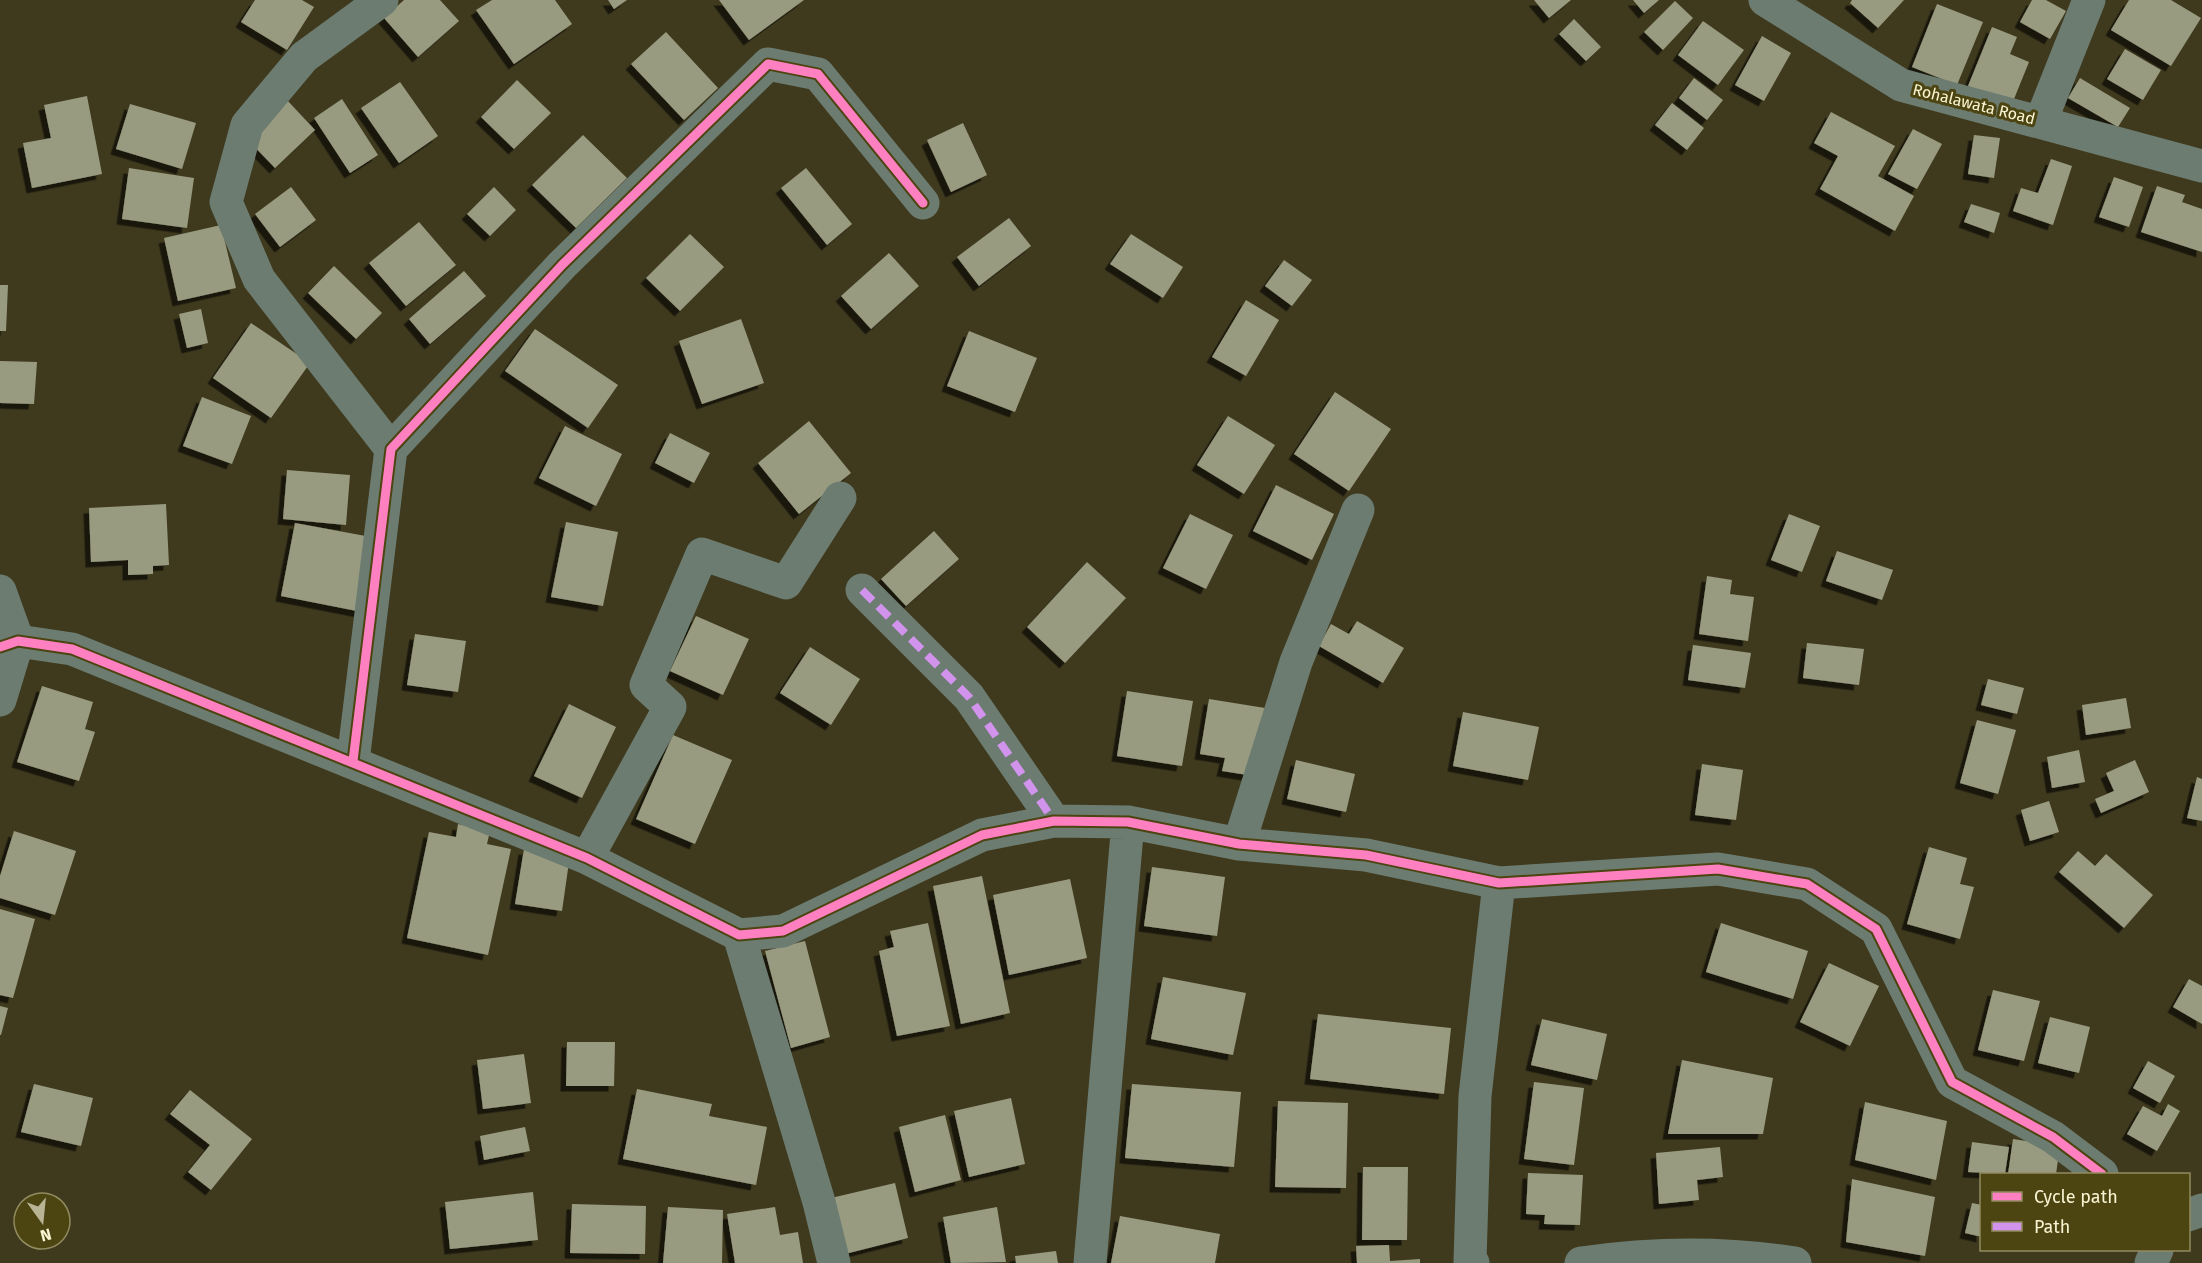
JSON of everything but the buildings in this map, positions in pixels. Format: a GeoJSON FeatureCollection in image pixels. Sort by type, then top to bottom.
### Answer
{"type":"FeatureCollection","features":[{"type":"Feature","properties":{"kind":"street"},"geometry":{"type":"LineString","coordinates":[[382,0],[304,57],[248,125],[226,202],[259,279],[391,449]]}},
{"type":"Feature","properties":{"kind":"street"},"geometry":{"type":"LineString","coordinates":[[2041,121],[2089,0]]}},
{"type":"Feature","properties":{"kind":"street","name":"Rohalawata Road"},"geometry":{"type":"LineString","coordinates":[[1776,3],[1901,85],[2202,166]]}},
{"type":"Feature","properties":{"kind":"street"},"geometry":{"type":"LineString","coordinates":[[353,762],[391,449],[562,265],[768,64],[818,74],[923,203]]}},
{"type":"Feature","properties":{"kind":"street"},"geometry":{"type":"LineString","coordinates":[[587,858],[670,707],[646,685],[702,554],[786,583],[840,498]]}},
{"type":"Feature","properties":{"kind":"street"},"geometry":{"type":"LineString","coordinates":[[1239,844],[1296,662],[1358,510]]}},
{"type":"Feature","properties":{"kind":"street"},"geometry":{"type":"LineString","coordinates":[[862,590],[969,697],[1054,821]]}},
{"type":"Feature","properties":{"kind":"street"},"geometry":{"type":"LineString","coordinates":[[0,591],[9,644],[0,700]]}},
{"type":"Feature","properties":{"kind":"street"},"geometry":{"type":"LineString","coordinates":[[9,644],[72,649],[587,858],[739,935],[783,931],[982,835],[1054,821],[1128,822],[1239,844],[1366,855],[1499,883],[1718,869],[1807,884],[1876,929],[1952,1082],[2053,1137],[2101,1173]]}},
{"type":"Feature","properties":{"kind":"street"},"geometry":{"type":"LineString","coordinates":[[1090,1263],[1128,822]]}},
{"type":"Feature","properties":{"kind":"street"},"geometry":{"type":"LineString","coordinates":[[1473,1263],[1470,1261],[1475,1096],[1499,883]]}},
{"type":"Feature","properties":{"kind":"street"},"geometry":{"type":"LineString","coordinates":[[739,935],[819,1202],[834,1263]]}},
{"type":"Feature","properties":{"kind":"street"},"geometry":{"type":"LineString","coordinates":[[1581,1263],[1618,1258],[1752,1256],[1795,1263]]}},
{"type":"Feature","properties":{"kind":"marked path"},"geometry":{"type":"LineString","coordinates":[[862,590],[969,697],[1054,821]]}},
{"type":"Feature","properties":{"kind":"cycle path"},"geometry":{"type":"LineString","coordinates":[[353,761],[391,449],[562,265],[768,64],[818,74],[923,203]]}},
{"type":"Feature","properties":{"kind":"cycle path"},"geometry":{"type":"LineString","coordinates":[[0,647],[18,641],[72,649],[587,858],[739,935],[783,931],[982,835],[1054,821],[1128,822],[1239,844],[1366,855],[1499,883],[1718,869],[1807,884],[1876,929],[1952,1082],[2053,1137],[2101,1173]]}}]}
